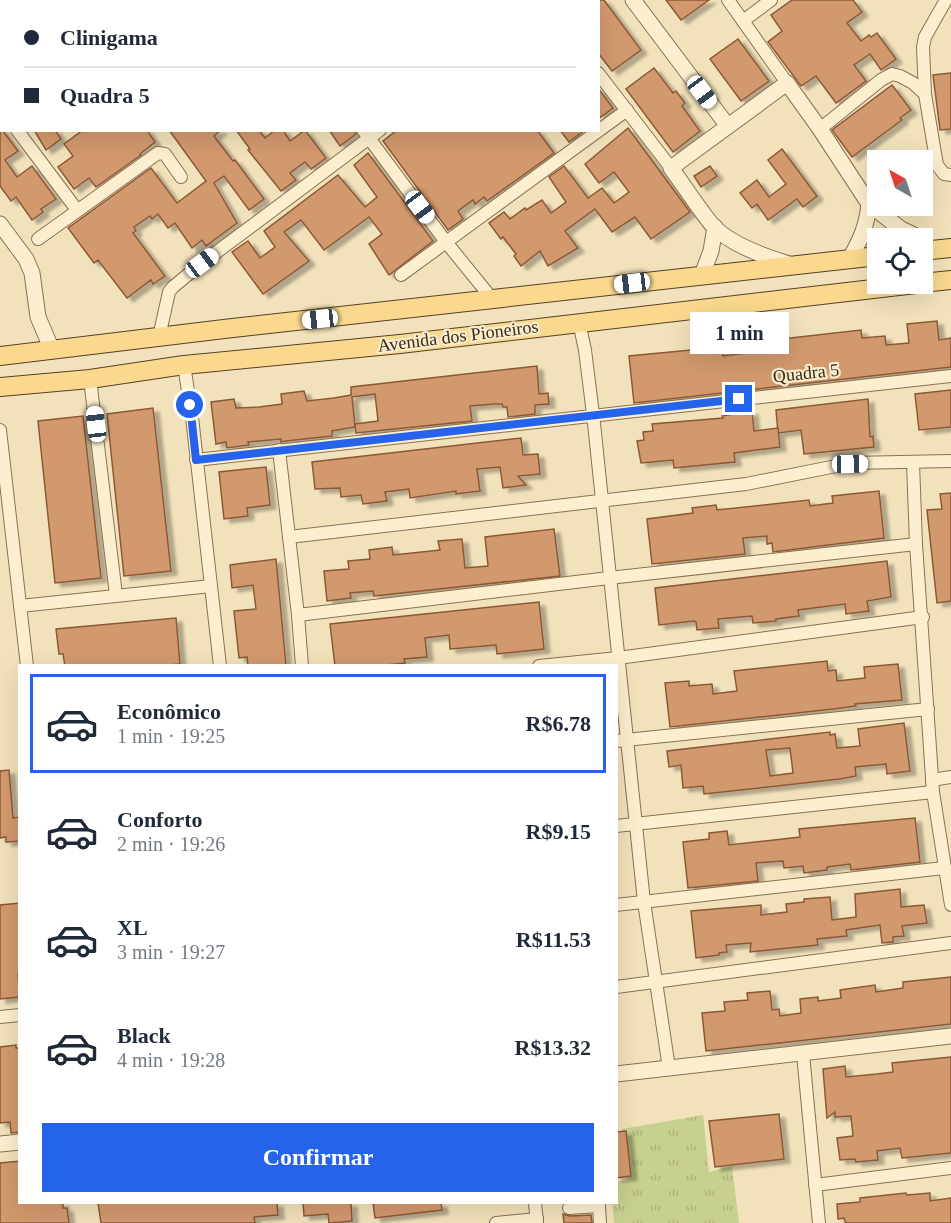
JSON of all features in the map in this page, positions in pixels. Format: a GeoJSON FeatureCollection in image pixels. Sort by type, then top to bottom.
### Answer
{"type":"FeatureCollection","features":[{"type":"Feature","properties":{"kind":"main road"},"geometry":{"type":"LineString","coordinates":[[933,250],[949,248]]}},
{"type":"Feature","properties":{"kind":"main road","name":"Avenida dos Pioneiros"},"geometry":{"type":"LineString","coordinates":[[0,357],[702,274],[849,260],[867,262]]}},
{"type":"Feature","properties":{"kind":"main road"},"geometry":{"type":"LineString","coordinates":[[933,282],[951,280]]}},
{"type":"Feature","properties":{"kind":"main road","name":"Avenida dos Pioneiros"},"geometry":{"type":"LineString","coordinates":[[0,387],[90,379],[225,360],[400,344],[867,289]]}},
{"type":"Feature","properties":{"kind":"main road"},"geometry":{"type":"LineString","coordinates":[[388,311],[381,322],[382,333],[386,340],[400,344]]}},
{"type":"Feature","properties":{"kind":"main road"},"geometry":{"type":"LineString","coordinates":[[224,329],[240,336],[241,342],[240,350],[225,360]]}},
{"type":"Feature","properties":{"kind":"street"},"geometry":{"type":"LineString","coordinates":[[633,0],[727,125]]}},
{"type":"Feature","properties":{"kind":"street"},"geometry":{"type":"LineString","coordinates":[[728,0],[820,129],[867,202]]}},
{"type":"Feature","properties":{"kind":"street"},"geometry":{"type":"LineString","coordinates":[[743,21],[771,0]]}},
{"type":"Feature","properties":{"kind":"street"},"geometry":{"type":"LineString","coordinates":[[946,0],[923,46],[925,94],[937,165],[944,174],[951,175]]}},
{"type":"Feature","properties":{"kind":"street"},"geometry":{"type":"LineString","coordinates":[[820,129],[881,80],[892,74],[913,83],[925,94]]}},
{"type":"Feature","properties":{"kind":"street"},"geometry":{"type":"LineString","coordinates":[[600,76],[715,227],[747,248],[795,266]]}},
{"type":"Feature","properties":{"kind":"street"},"geometry":{"type":"LineString","coordinates":[[671,168],[787,83]]}},
{"type":"Feature","properties":{"kind":"street"},"geometry":{"type":"LineString","coordinates":[[600,130],[627,110]]}},
{"type":"Feature","properties":{"kind":"street"},"geometry":{"type":"LineString","coordinates":[[18,132],[77,210]]}},
{"type":"Feature","properties":{"kind":"street"},"geometry":{"type":"LineString","coordinates":[[401,275],[597,132]]}},
{"type":"Feature","properties":{"kind":"street"},"geometry":{"type":"LineString","coordinates":[[159,337],[169,292],[173,287],[366,134],[446,242],[493,300]]}},
{"type":"Feature","properties":{"kind":"street"},"geometry":{"type":"LineString","coordinates":[[38,239],[158,153],[165,154],[181,177]]}},
{"type":"Feature","properties":{"kind":"street"},"geometry":{"type":"LineString","coordinates":[[849,260],[861,240],[867,216]]}},
{"type":"Feature","properties":{"kind":"street"},"geometry":{"type":"LineString","coordinates":[[884,216],[900,228]]}},
{"type":"Feature","properties":{"kind":"street"},"geometry":{"type":"LineString","coordinates":[[0,224],[26,259],[36,288],[38,317],[31,353]]}},
{"type":"Feature","properties":{"kind":"street"},"geometry":{"type":"LineString","coordinates":[[702,274],[711,250],[715,227]]}},
{"type":"Feature","properties":{"kind":"street"},"geometry":{"type":"LineString","coordinates":[[933,243],[949,248]]}},
{"type":"Feature","properties":{"kind":"street"},"geometry":{"type":"LineString","coordinates":[[38,317],[52,350]]}},
{"type":"Feature","properties":{"kind":"street"},"geometry":{"type":"LineString","coordinates":[[579,322],[593,414],[618,658],[622,740],[636,826],[655,983],[669,1068]]}},
{"type":"Feature","properties":{"kind":"street"},"geometry":{"type":"LineString","coordinates":[[184,365],[220,664]]}},
{"type":"Feature","properties":{"kind":"street","name":"Quadra 5"},"geometry":{"type":"LineString","coordinates":[[196,460],[593,414],[951,376]]}},
{"type":"Feature","properties":{"kind":"street"},"geometry":{"type":"LineString","coordinates":[[90,379],[116,595]]}},
{"type":"Feature","properties":{"kind":"street"},"geometry":{"type":"LineString","coordinates":[[0,430],[3,487],[27,664]]}},
{"type":"Feature","properties":{"kind":"street"},"geometry":{"type":"LineString","coordinates":[[279,450],[302,664]]}},
{"type":"Feature","properties":{"kind":"street"},"geometry":{"type":"LineString","coordinates":[[289,537],[746,484],[850,464],[951,461]]}},
{"type":"Feature","properties":{"kind":"street"},"geometry":{"type":"LineString","coordinates":[[913,463],[916,544],[933,786],[951,905]]}},
{"type":"Feature","properties":{"kind":"street"},"geometry":{"type":"LineString","coordinates":[[298,615],[916,544]]}},
{"type":"Feature","properties":{"kind":"street"},"geometry":{"type":"LineString","coordinates":[[20,606],[211,586]]}},
{"type":"Feature","properties":{"kind":"street"},"geometry":{"type":"LineString","coordinates":[[559,664],[922,617]]}},
{"type":"Feature","properties":{"kind":"street"},"geometry":{"type":"LineString","coordinates":[[622,740],[928,709]]}},
{"type":"Feature","properties":{"kind":"street"},"geometry":{"type":"LineString","coordinates":[[618,826],[636,826],[933,786],[951,777]]}},
{"type":"Feature","properties":{"kind":"street"},"geometry":{"type":"LineString","coordinates":[[618,905],[944,868]]}},
{"type":"Feature","properties":{"kind":"street"},"geometry":{"type":"LineString","coordinates":[[618,987],[951,944]]}},
{"type":"Feature","properties":{"kind":"street"},"geometry":{"type":"LineString","coordinates":[[0,1017],[18,1015]]}},
{"type":"Feature","properties":{"kind":"street"},"geometry":{"type":"LineString","coordinates":[[618,1074],[951,1036]]}},
{"type":"Feature","properties":{"kind":"street"},"geometry":{"type":"LineString","coordinates":[[803,1054],[819,1223]]}},
{"type":"Feature","properties":{"kind":"street"},"geometry":{"type":"LineString","coordinates":[[0,1144],[18,1142]]}},
{"type":"Feature","properties":{"kind":"street"},"geometry":{"type":"LineString","coordinates":[[815,1185],[951,1168]]}},
{"type":"Feature","properties":{"kind":"street"},"geometry":{"type":"LineString","coordinates":[[496,1223],[537,1221],[535,1204]]}},
{"type":"Feature","properties":{"kind":"street"},"geometry":{"type":"LineString","coordinates":[[569,1208],[599,1206],[600,1223]]}},
{"type":"Feature","properties":{"kind":"green space"},"geometry":{"type":"Polygon","coordinates":[[[703,1115],[709,1172],[732,1166],[739,1223],[614,1223],[612,1204],[618,1204],[618,1181],[627,1181],[622,1129],[703,1115]]]}},
{"type":"Feature","properties":{"kind":"building"},"geometry":{"type":"Polygon","coordinates":[[[600,0],[604,0],[641,50],[612,71],[600,56],[600,0]]]}},
{"type":"Feature","properties":{"kind":"building"},"geometry":{"type":"Polygon","coordinates":[[[666,0],[709,0],[681,20],[666,0]]]}},
{"type":"Feature","properties":{"kind":"building"},"geometry":{"type":"Polygon","coordinates":[[[792,0],[853,0],[862,12],[847,23],[861,41],[877,33],[896,59],[881,70],[870,54],[854,65],[866,81],[836,103],[816,76],[801,86],[768,42],[782,31],[771,15],[792,0]]]}},
{"type":"Feature","properties":{"kind":"building"},"geometry":{"type":"Polygon","coordinates":[[[738,39],[769,81],[741,101],[710,59],[738,39]]]}},
{"type":"Feature","properties":{"kind":"building"},"geometry":{"type":"Polygon","coordinates":[[[654,68],[673,93],[676,91],[685,103],[682,106],[700,131],[673,152],[626,89],[654,68]]]}},
{"type":"Feature","properties":{"kind":"building"},"geometry":{"type":"Polygon","coordinates":[[[951,73],[951,129],[940,130],[933,75],[951,73]]]}},
{"type":"Feature","properties":{"kind":"building"},"geometry":{"type":"Polygon","coordinates":[[[892,85],[911,110],[900,118],[902,120],[852,157],[832,130],[892,85]]]}},
{"type":"Feature","properties":{"kind":"building"},"geometry":{"type":"Polygon","coordinates":[[[600,91],[613,108],[600,118],[600,91]]]}},
{"type":"Feature","properties":{"kind":"building"},"geometry":{"type":"Polygon","coordinates":[[[628,128],[690,212],[651,239],[635,217],[612,232],[595,209],[565,231],[578,248],[548,266],[540,251],[521,266],[514,256],[516,254],[489,223],[504,212],[510,219],[525,208],[526,210],[542,200],[551,213],[566,202],[549,177],[564,166],[588,198],[602,188],[614,203],[629,192],[614,172],[599,183],[585,164],[628,128]]]}},
{"type":"Feature","properties":{"kind":"building"},"geometry":{"type":"Polygon","coordinates":[[[0,132],[4,132],[18,151],[5,160],[17,177],[32,166],[56,199],[41,209],[43,212],[32,220],[16,197],[11,201],[0,186],[0,132]]]}},
{"type":"Feature","properties":{"kind":"building"},"geometry":{"type":"Polygon","coordinates":[[[35,132],[56,132],[61,139],[46,150],[35,132]]]}},
{"type":"Feature","properties":{"kind":"building"},"geometry":{"type":"Polygon","coordinates":[[[80,132],[148,132],[155,142],[141,155],[96,187],[89,178],[74,189],[58,167],[73,156],[64,144],[80,132]]]}},
{"type":"Feature","properties":{"kind":"building"},"geometry":{"type":"Polygon","coordinates":[[[170,132],[219,132],[214,136],[264,199],[249,210],[224,176],[214,183],[237,223],[206,246],[202,240],[192,248],[175,223],[168,228],[158,214],[152,219],[150,216],[134,227],[136,231],[133,233],[165,276],[153,284],[151,280],[127,298],[98,260],[94,263],[68,228],[151,168],[177,203],[206,181],[170,132]]]}},
{"type":"Feature","properties":{"kind":"building"},"geometry":{"type":"Polygon","coordinates":[[[237,132],[260,132],[265,138],[272,132],[284,132],[290,141],[302,132],[306,132],[326,158],[311,169],[305,162],[290,173],[296,180],[281,191],[248,150],[250,149],[237,132]]]}},
{"type":"Feature","properties":{"kind":"building"},"geometry":{"type":"Polygon","coordinates":[[[330,132],[356,132],[356,134],[340,146],[330,132]]]}},
{"type":"Feature","properties":{"kind":"building"},"geometry":{"type":"Polygon","coordinates":[[[394,132],[538,132],[554,153],[487,201],[484,197],[475,204],[473,200],[458,211],[463,219],[448,230],[383,141],[394,132]]]}},
{"type":"Feature","properties":{"kind":"building"},"geometry":{"type":"Polygon","coordinates":[[[562,132],[582,132],[569,142],[562,132]]]}},
{"type":"Feature","properties":{"kind":"building"},"geometry":{"type":"Polygon","coordinates":[[[782,149],[817,196],[803,207],[797,199],[768,220],[757,204],[752,208],[740,193],[757,180],[769,197],[786,184],[768,160],[782,149]]]}},
{"type":"Feature","properties":{"kind":"building"},"geometry":{"type":"Polygon","coordinates":[[[368,153],[433,241],[389,275],[369,244],[382,234],[369,217],[324,250],[301,220],[284,232],[309,261],[263,294],[232,252],[248,241],[260,258],[275,247],[264,231],[338,175],[365,207],[377,197],[354,165],[368,153]]]}},
{"type":"Feature","properties":{"kind":"building"},"geometry":{"type":"Polygon","coordinates":[[[710,166],[717,176],[701,187],[694,176],[710,166]]]}},
{"type":"Feature","properties":{"kind":"building"},"geometry":{"type":"Polygon","coordinates":[[[937,321],[939,340],[951,338],[951,367],[634,403],[629,356],[722,347],[723,356],[746,353],[745,343],[861,330],[862,338],[885,336],[886,345],[909,343],[907,324],[937,321]]]}},
{"type":"Feature","properties":{"kind":"building"},"geometry":{"type":"Polygon","coordinates":[[[537,366],[539,394],[548,393],[549,404],[535,405],[535,414],[508,417],[507,407],[503,407],[502,404],[470,406],[472,421],[356,433],[355,424],[378,421],[375,394],[352,397],[355,427],[332,431],[332,436],[281,442],[281,439],[248,442],[249,445],[227,448],[226,442],[216,444],[211,402],[234,399],[236,408],[259,407],[282,404],[281,394],[304,391],[307,401],[351,395],[351,387],[537,366]]]}},
{"type":"Feature","properties":{"kind":"building"},"geometry":{"type":"Polygon","coordinates":[[[951,390],[951,427],[919,430],[915,394],[951,390]]]}},
{"type":"Feature","properties":{"kind":"building"},"geometry":{"type":"Polygon","coordinates":[[[868,399],[870,437],[873,436],[874,447],[804,454],[801,430],[778,433],[776,410],[868,399]]]}},
{"type":"Feature","properties":{"kind":"building"},"geometry":{"type":"Polygon","coordinates":[[[153,408],[171,571],[124,576],[107,414],[153,408]]]}},
{"type":"Feature","properties":{"kind":"building"},"geometry":{"type":"Polygon","coordinates":[[[752,411],[754,431],[778,428],[780,447],[734,453],[735,462],[674,468],[673,460],[641,463],[637,441],[644,440],[643,432],[653,431],[652,424],[723,418],[722,416],[752,411]]]}},
{"type":"Feature","properties":{"kind":"building"},"geometry":{"type":"Polygon","coordinates":[[[83,416],[101,578],[55,583],[38,421],[83,416]]]}},
{"type":"Feature","properties":{"kind":"building"},"geometry":{"type":"Polygon","coordinates":[[[521,438],[523,455],[538,454],[540,474],[518,476],[526,485],[503,488],[500,467],[477,469],[480,491],[456,494],[456,491],[410,498],[409,489],[385,492],[387,501],[363,504],[361,495],[341,497],[340,488],[315,489],[312,462],[521,438]]]}},
{"type":"Feature","properties":{"kind":"building"},"geometry":{"type":"Polygon","coordinates":[[[266,467],[270,505],[247,508],[248,516],[224,519],[219,472],[266,467]]]}},
{"type":"Feature","properties":{"kind":"building"},"geometry":{"type":"Polygon","coordinates":[[[879,491],[884,538],[773,552],[772,543],[767,544],[767,536],[743,538],[745,554],[652,564],[647,519],[693,513],[692,508],[716,505],[717,510],[809,500],[810,506],[833,503],[832,496],[879,491]]]}},
{"type":"Feature","properties":{"kind":"building"},"geometry":{"type":"Polygon","coordinates":[[[951,493],[951,601],[937,603],[927,510],[942,509],[940,494],[951,493]]]}},
{"type":"Feature","properties":{"kind":"building"},"geometry":{"type":"Polygon","coordinates":[[[554,529],[560,576],[374,596],[373,591],[350,593],[351,598],[327,601],[324,571],[349,569],[348,561],[370,559],[369,550],[392,547],[393,555],[440,550],[438,541],[462,539],[465,568],[488,566],[485,537],[554,529]]]}},
{"type":"Feature","properties":{"kind":"building"},"geometry":{"type":"Polygon","coordinates":[[[276,559],[286,664],[248,664],[247,657],[239,658],[234,611],[256,609],[253,585],[232,588],[230,565],[276,559]]]}},
{"type":"Feature","properties":{"kind":"building"},"geometry":{"type":"Polygon","coordinates":[[[887,561],[891,597],[867,601],[869,611],[846,614],[845,604],[798,610],[799,616],[776,619],[776,621],[753,623],[752,616],[718,619],[719,628],[697,630],[694,621],[659,625],[655,588],[887,561]]]}},
{"type":"Feature","properties":{"kind":"building"},"geometry":{"type":"Polygon","coordinates":[[[539,602],[544,649],[497,654],[496,645],[450,649],[449,635],[425,638],[427,657],[404,659],[405,663],[335,664],[330,624],[539,602]]]}},
{"type":"Feature","properties":{"kind":"building"},"geometry":{"type":"Polygon","coordinates":[[[176,618],[180,664],[65,664],[63,654],[59,654],[56,629],[176,618]]]}},
{"type":"Feature","properties":{"kind":"building"},"geometry":{"type":"Polygon","coordinates":[[[827,661],[828,671],[836,670],[837,681],[865,678],[864,667],[898,664],[902,700],[670,727],[665,683],[689,681],[689,686],[712,684],[713,694],[737,691],[734,671],[827,661]]]}},
{"type":"Feature","properties":{"kind":"building"},"geometry":{"type":"Polygon","coordinates":[[[904,723],[910,771],[887,774],[886,764],[855,767],[856,776],[840,779],[704,794],[703,786],[683,788],[681,765],[669,767],[667,751],[830,732],[830,735],[835,734],[837,748],[860,746],[858,729],[904,723]],[[790,748],[766,750],[770,776],[793,773],[790,748]]]}},
{"type":"Feature","properties":{"kind":"building"},"geometry":{"type":"Polygon","coordinates":[[[9,770],[13,818],[18,817],[18,841],[6,842],[6,837],[0,838],[0,771],[9,770]]]}},
{"type":"Feature","properties":{"kind":"building"},"geometry":{"type":"Polygon","coordinates":[[[915,818],[920,862],[851,870],[850,864],[804,873],[803,866],[784,868],[783,861],[756,863],[758,881],[688,888],[683,842],[709,839],[709,833],[727,831],[729,845],[800,837],[799,829],[915,818]]]}},
{"type":"Feature","properties":{"kind":"building"},"geometry":{"type":"Polygon","coordinates":[[[900,889],[901,907],[924,905],[927,923],[902,926],[904,936],[893,937],[893,942],[882,943],[880,925],[846,930],[847,936],[817,939],[818,945],[750,952],[751,943],[726,945],[727,952],[696,958],[691,911],[761,905],[761,915],[787,912],[786,904],[804,902],[804,899],[830,897],[832,920],[856,917],[855,894],[900,889]]]}},
{"type":"Feature","properties":{"kind":"building"},"geometry":{"type":"Polygon","coordinates":[[[18,903],[18,997],[0,999],[0,905],[18,903]]]}},
{"type":"Feature","properties":{"kind":"building"},"geometry":{"type":"Polygon","coordinates":[[[951,977],[951,1024],[706,1051],[702,1013],[725,1011],[724,1002],[748,1000],[747,993],[770,991],[772,1010],[779,1009],[780,1016],[801,1013],[800,999],[818,997],[818,1001],[841,998],[840,990],[875,985],[876,992],[903,988],[903,982],[951,977]]]}},
{"type":"Feature","properties":{"kind":"building"},"geometry":{"type":"Polygon","coordinates":[[[16,1045],[18,1048],[18,1132],[11,1133],[10,1122],[0,1123],[0,1047],[16,1045]]]}},
{"type":"Feature","properties":{"kind":"building"},"geometry":{"type":"Polygon","coordinates":[[[951,1057],[951,1153],[902,1158],[900,1148],[877,1151],[878,1160],[856,1162],[855,1159],[840,1160],[837,1138],[853,1136],[851,1116],[835,1117],[835,1112],[827,1118],[823,1069],[845,1066],[846,1077],[893,1072],[892,1063],[951,1057]]]}},
{"type":"Feature","properties":{"kind":"building"},"geometry":{"type":"Polygon","coordinates":[[[779,1114],[784,1159],[715,1167],[709,1121],[779,1114]]]}},
{"type":"Feature","properties":{"kind":"building"},"geometry":{"type":"Polygon","coordinates":[[[626,1131],[631,1176],[618,1178],[618,1132],[626,1131]]]}},
{"type":"Feature","properties":{"kind":"building"},"geometry":{"type":"Polygon","coordinates":[[[18,1161],[18,1204],[63,1204],[63,1208],[67,1208],[69,1223],[0,1223],[0,1163],[18,1161]]]}},
{"type":"Feature","properties":{"kind":"building"},"geometry":{"type":"Polygon","coordinates":[[[906,1193],[907,1195],[930,1193],[930,1201],[951,1198],[951,1223],[846,1223],[844,1218],[838,1219],[837,1204],[860,1202],[860,1198],[906,1193]]]}},
{"type":"Feature","properties":{"kind":"building"},"geometry":{"type":"Polygon","coordinates":[[[98,1204],[277,1204],[278,1215],[254,1217],[255,1223],[101,1223],[98,1204]]]}},
{"type":"Feature","properties":{"kind":"building"},"geometry":{"type":"Polygon","coordinates":[[[303,1204],[351,1204],[352,1221],[329,1223],[328,1214],[304,1216],[303,1204]]]}},
{"type":"Feature","properties":{"kind":"building"},"geometry":{"type":"Polygon","coordinates":[[[373,1204],[441,1204],[442,1210],[375,1218],[373,1204]]]}},
{"type":"Feature","properties":{"kind":"building"},"geometry":{"type":"Polygon","coordinates":[[[563,1214],[591,1215],[592,1223],[564,1223],[563,1214]]]}},
{"type":"Feature","properties":{"kind":"route"},"geometry":{"type":"LineString","coordinates":[[190,405],[196,460],[739,399]]}}]}
